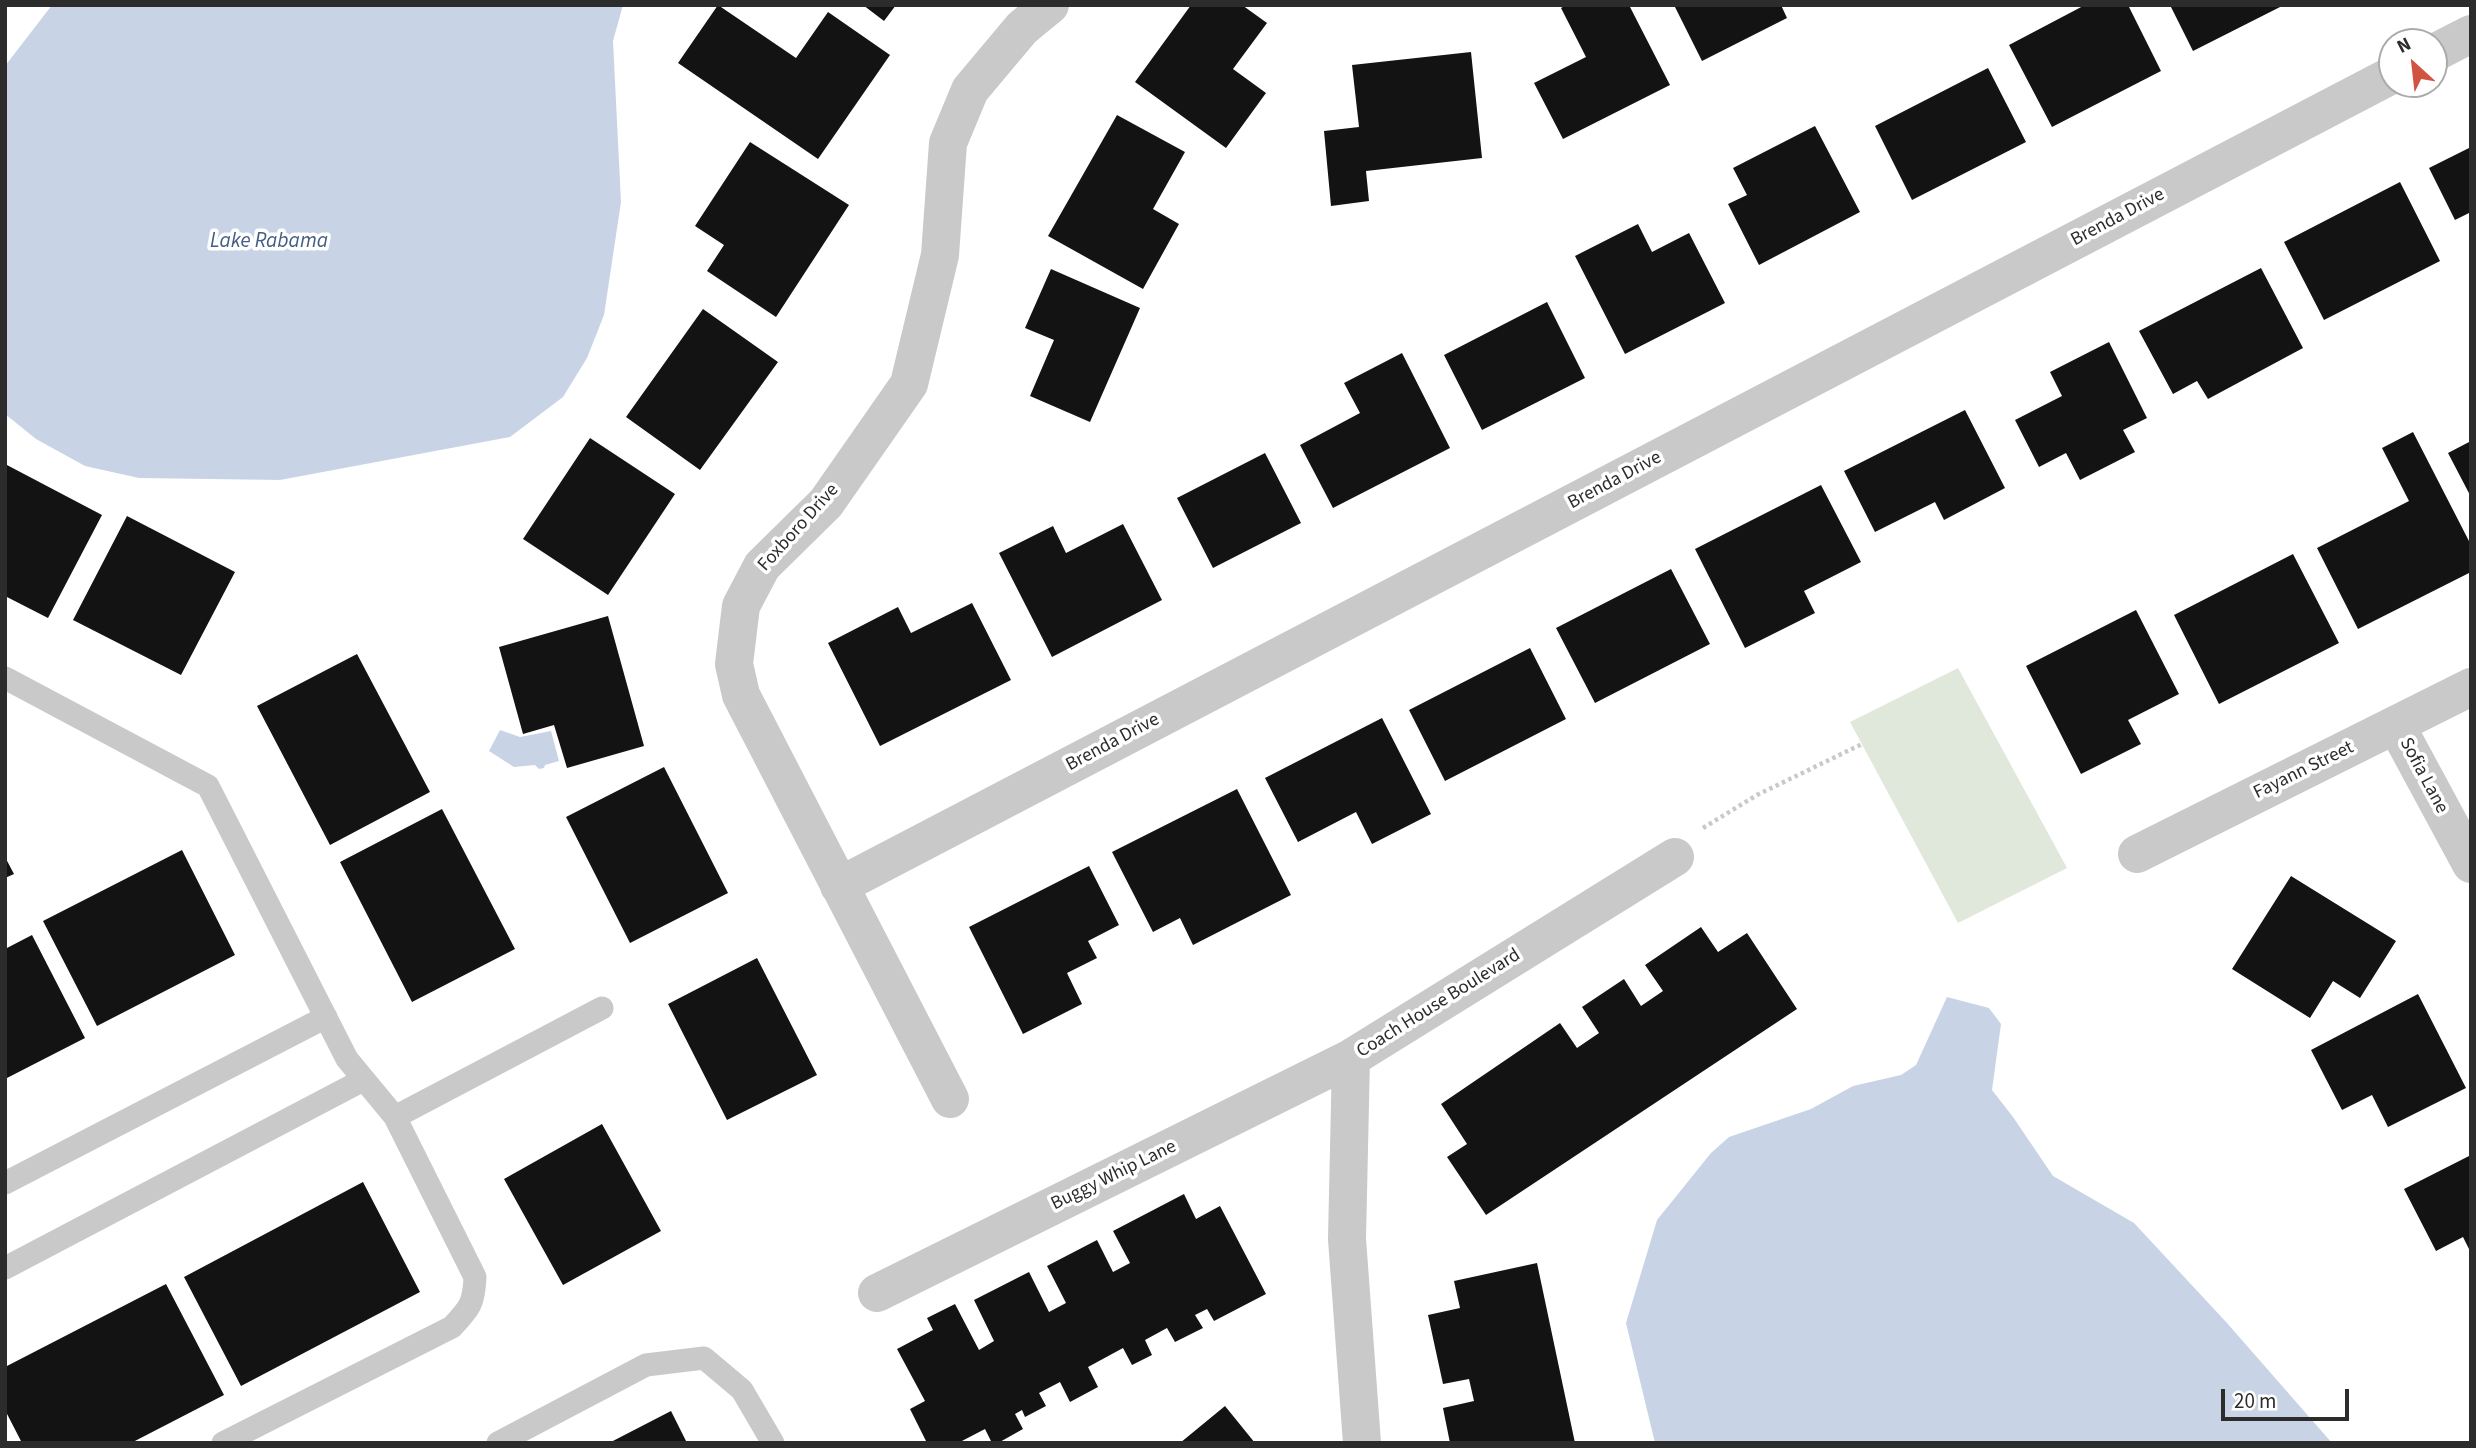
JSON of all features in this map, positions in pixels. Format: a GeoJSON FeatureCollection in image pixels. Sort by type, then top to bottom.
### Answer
{"type":"FeatureCollection","features":[{"type":"Feature","properties":{"kind":"street","name":"Foxboro Drive"},"geometry":{"type":"LineString","coordinates":[[950,1099],[741,695],[734,664],[741,606],[762,566],[826,503],[909,384],[940,255],[948,143],[970,90],[1022,28],[1050,5]]}},
{"type":"Feature","properties":{"kind":"street"},"geometry":{"type":"LineString","coordinates":[[2448,46],[2471,34]]}},
{"type":"Feature","properties":{"kind":"street","name":"Brenda Drive"},"geometry":{"type":"LineString","coordinates":[[839,886],[2378,82]]}},
{"type":"Feature","properties":{"kind":"street","name":"Fayann Street"},"geometry":{"type":"LineString","coordinates":[[2137,854],[2471,687]]}},
{"type":"Feature","properties":{"kind":"street","name":"Sofia Lane"},"geometry":{"type":"LineString","coordinates":[[2396,725],[2471,864]]}},
{"type":"Feature","properties":{"kind":"street","name":"Coach House Boulevard"},"geometry":{"type":"LineString","coordinates":[[1362,1443],[1347,1239],[1351,1058],[1675,857]]}},
{"type":"Feature","properties":{"kind":"street","name":"Buggy Whip Lane"},"geometry":{"type":"LineString","coordinates":[[877,1293],[1351,1058]]}},
{"type":"Feature","properties":{"kind":"lane"},"geometry":{"type":"LineString","coordinates":[[5,678],[208,786],[347,1059],[395,1116],[475,1277],[474,1297],[470,1308],[452,1327],[223,1443]]}},
{"type":"Feature","properties":{"kind":"lane"},"geometry":{"type":"LineString","coordinates":[[395,1116],[601,1008]]}},
{"type":"Feature","properties":{"kind":"lane"},"geometry":{"type":"LineString","coordinates":[[5,1183],[326,1017]]}},
{"type":"Feature","properties":{"kind":"lane"},"geometry":{"type":"LineString","coordinates":[[5,1268],[363,1080]]}},
{"type":"Feature","properties":{"kind":"lane"},"geometry":{"type":"LineString","coordinates":[[498,1443],[646,1365],[704,1358],[742,1390],[773,1443]]}},
{"type":"Feature","properties":{"kind":"path"},"geometry":{"type":"LineString","coordinates":[[1675,857],[1680,842],[1757,795],[1862,744]]}},
{"type":"Feature","properties":{"kind":"shaded area"},"geometry":{"type":"Polygon","coordinates":[[[1958,668],[2067,868],[1958,923],[1850,722],[1958,668]]]}},
{"type":"Feature","properties":{"kind":"water","name":"Lake Rabama"},"geometry":{"type":"Polygon","coordinates":[[[52,5],[623,5],[613,41],[621,202],[604,315],[587,358],[563,397],[510,437],[280,480],[139,478],[85,466],[36,439],[5,414],[5,66],[52,5]]]}},
{"type":"Feature","properties":{"kind":"water"},"geometry":{"type":"Polygon","coordinates":[[[500,730],[520,737],[551,731],[559,761],[539,769],[535,765],[514,767],[489,751],[500,730]]]}},
{"type":"Feature","properties":{"kind":"water"},"geometry":{"type":"Polygon","coordinates":[[[1947,997],[1989,1008],[2001,1024],[1992,1090],[2053,1176],[2134,1223],[2227,1323],[2332,1443],[1655,1443],[1626,1323],[1657,1220],[1711,1153],[1729,1137],[1811,1109],[1853,1086],[1901,1075],[1916,1065],[1947,997]]]}},
{"type":"Feature","properties":{"kind":"building"},"geometry":{"type":"Polygon","coordinates":[[[718,5],[796,58],[828,12],[890,55],[818,159],[678,63],[718,5]]]}},
{"type":"Feature","properties":{"kind":"building"},"geometry":{"type":"Polygon","coordinates":[[[863,5],[896,5],[884,21],[863,5]]]}},
{"type":"Feature","properties":{"kind":"building"},"geometry":{"type":"Polygon","coordinates":[[[1191,5],[1242,5],[1267,23],[1233,69],[1266,93],[1226,148],[1135,82],[1191,5]]]}},
{"type":"Feature","properties":{"kind":"building"},"geometry":{"type":"Polygon","coordinates":[[[1566,5],[1629,5],[1670,85],[1563,139],[1534,83],[1586,57],[1561,8],[1566,5]]]}},
{"type":"Feature","properties":{"kind":"building"},"geometry":{"type":"Polygon","coordinates":[[[1674,5],[1781,5],[1787,18],[1702,61],[1674,5]]]}},
{"type":"Feature","properties":{"kind":"building"},"geometry":{"type":"Polygon","coordinates":[[[2085,5],[2128,5],[2161,71],[2052,127],[2009,45],[2085,5]]]}},
{"type":"Feature","properties":{"kind":"building"},"geometry":{"type":"Polygon","coordinates":[[[2170,5],[2284,5],[2193,51],[2170,5]]]}},
{"type":"Feature","properties":{"kind":"building"},"geometry":{"type":"Polygon","coordinates":[[[1471,52],[1482,158],[1366,171],[1369,201],[1331,206],[1324,131],[1359,127],[1352,65],[1471,52]]]}},
{"type":"Feature","properties":{"kind":"building"},"geometry":{"type":"Polygon","coordinates":[[[1988,68],[2026,142],[1912,200],[1875,126],[1988,68]]]}},
{"type":"Feature","properties":{"kind":"building"},"geometry":{"type":"Polygon","coordinates":[[[1117,115],[1185,152],[1153,209],[1179,224],[1143,289],[1048,236],[1117,115]]]}},
{"type":"Feature","properties":{"kind":"building"},"geometry":{"type":"Polygon","coordinates":[[[1815,126],[1860,212],[1759,265],[1728,204],[1747,195],[1733,168],[1815,126]]]}},
{"type":"Feature","properties":{"kind":"building"},"geometry":{"type":"Polygon","coordinates":[[[750,142],[849,205],[776,317],[707,271],[724,245],[695,226],[750,142]]]}},
{"type":"Feature","properties":{"kind":"building"},"geometry":{"type":"Polygon","coordinates":[[[2471,147],[2471,212],[2455,220],[2429,168],[2471,147]]]}},
{"type":"Feature","properties":{"kind":"building"},"geometry":{"type":"Polygon","coordinates":[[[2400,182],[2440,261],[2324,320],[2284,242],[2400,182]]]}},
{"type":"Feature","properties":{"kind":"building"},"geometry":{"type":"Polygon","coordinates":[[[1638,224],[1652,252],[1689,233],[1725,303],[1625,354],[1575,256],[1638,224]]]}},
{"type":"Feature","properties":{"kind":"building"},"geometry":{"type":"Polygon","coordinates":[[[2261,268],[2303,348],[2208,399],[2197,381],[2173,394],[2139,331],[2261,268]]]}},
{"type":"Feature","properties":{"kind":"building"},"geometry":{"type":"Polygon","coordinates":[[[1051,269],[1140,308],[1090,422],[1030,396],[1054,340],[1025,328],[1051,269]]]}},
{"type":"Feature","properties":{"kind":"building"},"geometry":{"type":"Polygon","coordinates":[[[1547,302],[1585,378],[1482,430],[1444,355],[1547,302]]]}},
{"type":"Feature","properties":{"kind":"building"},"geometry":{"type":"Polygon","coordinates":[[[703,309],[778,362],[700,470],[626,417],[703,309]]]}},
{"type":"Feature","properties":{"kind":"building"},"geometry":{"type":"Polygon","coordinates":[[[2109,342],[2147,418],[2123,430],[2135,452],[2080,480],[2066,453],[2039,467],[2015,420],[2062,396],[2050,372],[2109,342]]]}},
{"type":"Feature","properties":{"kind":"building"},"geometry":{"type":"Polygon","coordinates":[[[1402,353],[1450,448],[1333,508],[1300,445],[1360,413],[1344,383],[1402,353]]]}},
{"type":"Feature","properties":{"kind":"building"},"geometry":{"type":"Polygon","coordinates":[[[1965,410],[2005,488],[1944,520],[1935,502],[1875,532],[1844,471],[1965,410]]]}},
{"type":"Feature","properties":{"kind":"building"},"geometry":{"type":"Polygon","coordinates":[[[2413,432],[2471,545],[2471,572],[2358,629],[2317,548],[2409,501],[2382,448],[2413,432]]]}},
{"type":"Feature","properties":{"kind":"building"},"geometry":{"type":"Polygon","coordinates":[[[590,438],[675,494],[608,595],[523,539],[590,438]]]}},
{"type":"Feature","properties":{"kind":"building"},"geometry":{"type":"Polygon","coordinates":[[[2471,441],[2471,497],[2448,453],[2471,441]]]}},
{"type":"Feature","properties":{"kind":"building"},"geometry":{"type":"Polygon","coordinates":[[[1265,453],[1301,523],[1213,568],[1177,498],[1265,453]]]}},
{"type":"Feature","properties":{"kind":"building"},"geometry":{"type":"Polygon","coordinates":[[[5,464],[102,515],[48,618],[5,596],[5,464]]]}},
{"type":"Feature","properties":{"kind":"building"},"geometry":{"type":"Polygon","coordinates":[[[1821,485],[1861,562],[1804,591],[1815,613],[1745,648],[1695,549],[1821,485]]]}},
{"type":"Feature","properties":{"kind":"building"},"geometry":{"type":"Polygon","coordinates":[[[127,516],[235,572],[181,675],[73,620],[127,516]]]}},
{"type":"Feature","properties":{"kind":"building"},"geometry":{"type":"Polygon","coordinates":[[[1123,524],[1162,600],[1052,657],[999,553],[1053,526],[1066,553],[1123,524]]]}},
{"type":"Feature","properties":{"kind":"building"},"geometry":{"type":"Polygon","coordinates":[[[2293,554],[2339,643],[2219,704],[2174,615],[2293,554]]]}},
{"type":"Feature","properties":{"kind":"building"},"geometry":{"type":"Polygon","coordinates":[[[1671,569],[1710,644],[1595,703],[1556,628],[1671,569]]]}},
{"type":"Feature","properties":{"kind":"building"},"geometry":{"type":"Polygon","coordinates":[[[972,603],[1011,680],[880,746],[828,643],[898,607],[911,633],[972,603]]]}},
{"type":"Feature","properties":{"kind":"building"},"geometry":{"type":"Polygon","coordinates":[[[2136,610],[2179,694],[2128,720],[2141,744],[2081,774],[2026,666],[2136,610]]]}},
{"type":"Feature","properties":{"kind":"building"},"geometry":{"type":"Polygon","coordinates":[[[608,616],[644,746],[567,768],[554,725],[523,734],[499,647],[608,616]]]}},
{"type":"Feature","properties":{"kind":"building"},"geometry":{"type":"Polygon","coordinates":[[[1530,648],[1566,719],[1445,781],[1409,710],[1530,648]]]}},
{"type":"Feature","properties":{"kind":"building"},"geometry":{"type":"Polygon","coordinates":[[[357,654],[430,792],[330,845],[257,706],[357,654]]]}},
{"type":"Feature","properties":{"kind":"building"},"geometry":{"type":"Polygon","coordinates":[[[1382,718],[1431,814],[1372,844],[1356,812],[1298,842],[1265,778],[1382,718]]]}},
{"type":"Feature","properties":{"kind":"building"},"geometry":{"type":"Polygon","coordinates":[[[664,767],[728,893],[630,943],[566,817],[664,767]]]}},
{"type":"Feature","properties":{"kind":"building"},"geometry":{"type":"Polygon","coordinates":[[[1237,789],[1291,895],[1193,945],[1180,918],[1153,932],[1112,852],[1237,789]]]}},
{"type":"Feature","properties":{"kind":"building"},"geometry":{"type":"Polygon","coordinates":[[[442,809],[515,949],[412,1002],[340,862],[442,809]]]}},
{"type":"Feature","properties":{"kind":"building"},"geometry":{"type":"Polygon","coordinates":[[[182,850],[235,955],[97,1026],[43,921],[182,850]]]}},
{"type":"Feature","properties":{"kind":"building"},"geometry":{"type":"Polygon","coordinates":[[[5,857],[14,874],[5,878],[5,857]]]}},
{"type":"Feature","properties":{"kind":"building"},"geometry":{"type":"Polygon","coordinates":[[[1089,866],[1119,925],[1088,941],[1097,958],[1067,973],[1082,1004],[1023,1034],[969,927],[1089,866]]]}},
{"type":"Feature","properties":{"kind":"building"},"geometry":{"type":"Polygon","coordinates":[[[2291,876],[2396,941],[2360,998],[2333,981],[2310,1018],[2232,969],[2291,876]]]}},
{"type":"Feature","properties":{"kind":"building"},"geometry":{"type":"Polygon","coordinates":[[[1701,927],[1718,952],[1747,933],[1797,1009],[1486,1215],[1447,1157],[1467,1144],[1441,1104],[1560,1023],[1577,1048],[1599,1033],[1582,1007],[1624,979],[1641,1006],[1663,991],[1645,965],[1701,927]]]}},
{"type":"Feature","properties":{"kind":"building"},"geometry":{"type":"Polygon","coordinates":[[[32,935],[85,1038],[5,1079],[5,949],[32,935]]]}},
{"type":"Feature","properties":{"kind":"building"},"geometry":{"type":"Polygon","coordinates":[[[757,958],[817,1075],[727,1120],[668,1004],[757,958]]]}},
{"type":"Feature","properties":{"kind":"building"},"geometry":{"type":"Polygon","coordinates":[[[2418,994],[2466,1088],[2388,1127],[2372,1095],[2342,1110],[2311,1050],[2418,994]]]}},
{"type":"Feature","properties":{"kind":"building"},"geometry":{"type":"Polygon","coordinates":[[[602,1124],[661,1231],[563,1285],[504,1179],[602,1124]]]}},
{"type":"Feature","properties":{"kind":"building"},"geometry":{"type":"Polygon","coordinates":[[[2471,1155],[2471,1253],[2463,1237],[2436,1251],[2404,1189],[2471,1155]]]}},
{"type":"Feature","properties":{"kind":"building"},"geometry":{"type":"Polygon","coordinates":[[[363,1182],[420,1292],[241,1386],[184,1277],[363,1182]]]}},
{"type":"Feature","properties":{"kind":"building"},"geometry":{"type":"Polygon","coordinates":[[[1184,1194],[1196,1219],[1220,1206],[1266,1294],[1214,1321],[1207,1309],[1195,1315],[1203,1328],[1175,1342],[1167,1328],[1145,1340],[1152,1355],[1132,1365],[1123,1348],[1088,1367],[1098,1387],[1070,1402],[1060,1382],[1039,1393],[1046,1406],[1025,1417],[1022,1410],[1015,1414],[1023,1429],[998,1443],[992,1443],[985,1429],[958,1443],[927,1443],[910,1409],[925,1401],[897,1349],[933,1330],[927,1318],[955,1304],[979,1350],[994,1341],[974,1300],[1029,1272],[1049,1312],[1066,1303],[1047,1266],[1097,1240],[1113,1272],[1130,1263],[1113,1231],[1184,1194]]]}},
{"type":"Feature","properties":{"kind":"building"},"geometry":{"type":"Polygon","coordinates":[[[1537,1263],[1575,1443],[1450,1443],[1443,1408],[1474,1401],[1469,1379],[1443,1384],[1428,1315],[1460,1308],[1454,1281],[1537,1263]]]}},
{"type":"Feature","properties":{"kind":"building"},"geometry":{"type":"Polygon","coordinates":[[[166,1284],[224,1395],[131,1443],[22,1443],[5,1410],[5,1367],[166,1284]]]}},
{"type":"Feature","properties":{"kind":"building"},"geometry":{"type":"Polygon","coordinates":[[[1225,1406],[1255,1443],[1180,1443],[1225,1406]]]}},
{"type":"Feature","properties":{"kind":"building"},"geometry":{"type":"Polygon","coordinates":[[[671,1411],[687,1443],[609,1443],[671,1411]]]}}]}
